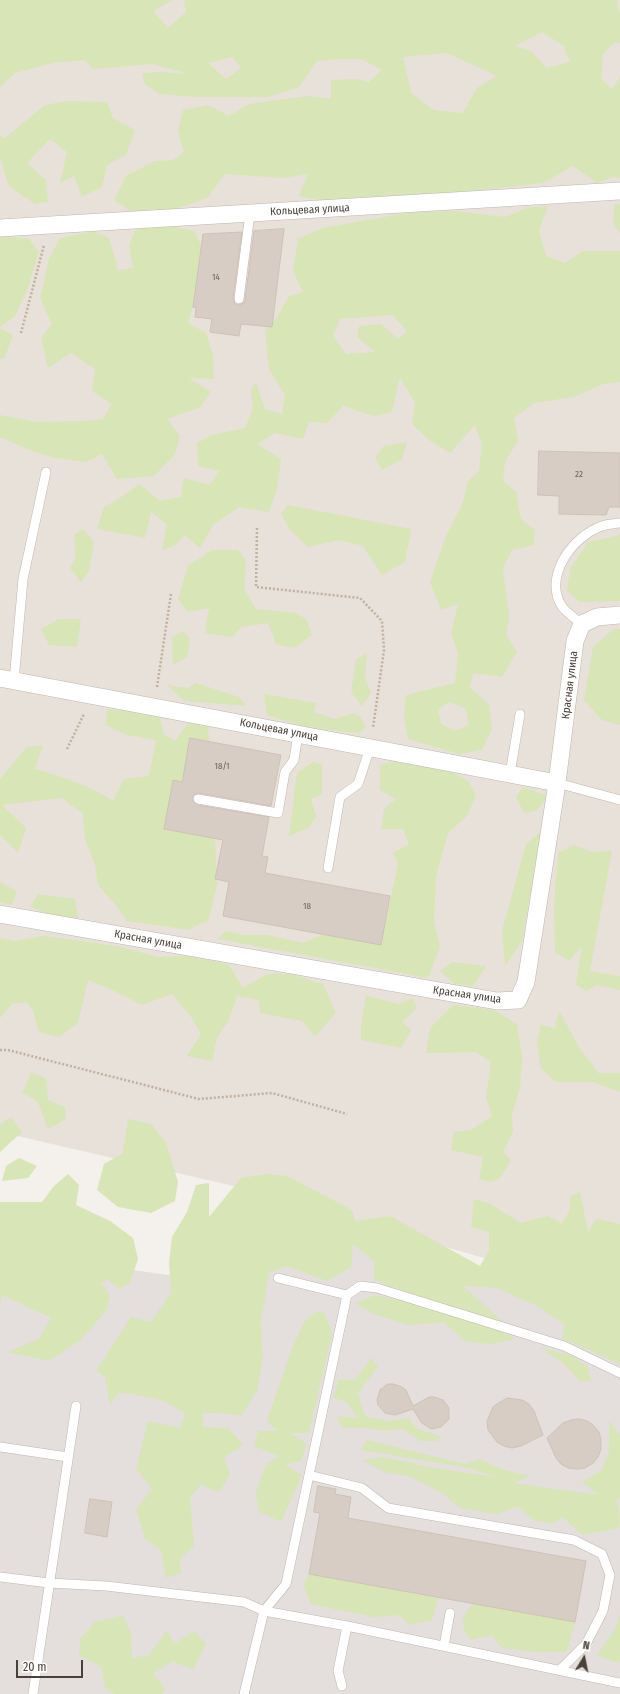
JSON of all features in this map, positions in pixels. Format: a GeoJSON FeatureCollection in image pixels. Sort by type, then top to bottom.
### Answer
{"type":"FeatureCollection","features":[{"type":"Feature","properties":{"kind":"street","name":"Кольцевая улица"},"geometry":{"type":"LineString","coordinates":[[0,228],[620,191]]}},
{"type":"Feature","properties":{"kind":"street"},"geometry":{"type":"LineString","coordinates":[[582,624],[597,617],[620,615]]}},
{"type":"Feature","properties":{"kind":"street","name":"Красная улица"},"geometry":{"type":"LineString","coordinates":[[0,914],[497,1001],[518,1000],[526,982],[557,783],[575,641],[582,624]]}},
{"type":"Feature","properties":{"kind":"street","name":"Кольцевая улица"},"geometry":{"type":"LineString","coordinates":[[7,680],[557,783]]}},
{"type":"Feature","properties":{"kind":"lane"},"geometry":{"type":"LineString","coordinates":[[239,299],[250,213]]}},
{"type":"Feature","properties":{"kind":"lane"},"geometry":{"type":"LineString","coordinates":[[7,680],[23,579],[46,472]]}},
{"type":"Feature","properties":{"kind":"lane"},"geometry":{"type":"LineString","coordinates":[[582,624],[561,606],[556,589],[558,570],[568,550],[583,537],[602,526],[620,523]]}},
{"type":"Feature","properties":{"kind":"lane"},"geometry":{"type":"LineString","coordinates":[[510,774],[520,714]]}},
{"type":"Feature","properties":{"kind":"lane"},"geometry":{"type":"LineString","coordinates":[[198,799],[278,813],[285,772],[294,760],[298,734]]}},
{"type":"Feature","properties":{"kind":"lane"},"geometry":{"type":"LineString","coordinates":[[328,868],[340,797],[358,784],[370,748]]}},
{"type":"Feature","properties":{"kind":"lane"},"geometry":{"type":"LineString","coordinates":[[557,783],[620,800]]}},
{"type":"Feature","properties":{"kind":"lane"},"geometry":{"type":"LineString","coordinates":[[278,1278],[346,1295]]}},
{"type":"Feature","properties":{"kind":"lane"},"geometry":{"type":"LineString","coordinates":[[244,1694],[264,1610],[286,1584],[346,1295],[360,1286],[377,1288],[564,1346],[620,1373]]}},
{"type":"Feature","properties":{"kind":"lane"},"geometry":{"type":"LineString","coordinates":[[33,1694],[76,1406]]}},
{"type":"Feature","properties":{"kind":"lane"},"geometry":{"type":"LineString","coordinates":[[0,1447],[68,1457]]}},
{"type":"Feature","properties":{"kind":"lane"},"geometry":{"type":"LineString","coordinates":[[309,1475],[362,1488],[388,1508],[574,1540],[602,1554],[610,1575],[603,1611],[586,1644],[560,1670]]}},
{"type":"Feature","properties":{"kind":"lane"},"geometry":{"type":"LineString","coordinates":[[0,1577],[49,1584],[106,1586],[244,1602],[264,1610],[620,1683]]}},
{"type":"Feature","properties":{"kind":"lane"},"geometry":{"type":"LineString","coordinates":[[444,1646],[450,1613]]}},
{"type":"Feature","properties":{"kind":"lane"},"geometry":{"type":"LineString","coordinates":[[342,1686],[338,1671],[347,1626]]}},
{"type":"Feature","properties":{"kind":"path"},"geometry":{"type":"LineString","coordinates":[[21,333],[48,225]]}},
{"type":"Feature","properties":{"kind":"path"},"geometry":{"type":"LineString","coordinates":[[257,528],[256,587],[360,598],[382,621],[384,650],[370,748]]}},
{"type":"Feature","properties":{"kind":"path"},"geometry":{"type":"LineString","coordinates":[[153,707],[171,594]]}},
{"type":"Feature","properties":{"kind":"path"},"geometry":{"type":"LineString","coordinates":[[67,749],[93,696]]}},
{"type":"Feature","properties":{"kind":"path"},"geometry":{"type":"LineString","coordinates":[[0,1050],[8,1050],[199,1099],[272,1093],[347,1114]]}},
{"type":"Feature","properties":{"kind":"shaded area"},"geometry":{"type":"Polygon","coordinates":[[[0,0],[620,0],[620,1297],[355,1221],[290,1199],[0,1132],[0,0]]]}},
{"type":"Feature","properties":{"kind":"shaded area"},"geometry":{"type":"Polygon","coordinates":[[[330,1212],[620,1317],[620,1694],[0,1694],[0,1251],[217,1282],[330,1212]]]}},
{"type":"Feature","properties":{"kind":"green space"},"geometry":{"type":"Polygon","coordinates":[[[0,0],[173,0],[153,11],[168,28],[186,12],[184,1],[188,0],[617,0],[618,9],[620,11],[620,43],[614,43],[603,54],[601,79],[612,89],[620,77],[620,178],[613,177],[597,183],[573,166],[543,183],[425,196],[357,197],[328,202],[299,196],[308,174],[283,178],[225,174],[207,198],[173,210],[132,212],[114,200],[126,176],[155,161],[173,160],[184,152],[178,130],[183,110],[208,105],[229,116],[249,104],[308,96],[331,99],[331,80],[357,79],[369,82],[382,70],[361,59],[317,61],[299,87],[268,97],[196,97],[159,94],[145,84],[142,73],[163,72],[189,74],[152,64],[93,69],[85,60],[53,63],[15,73],[0,87],[0,0]],[[542,32],[515,46],[531,51],[547,68],[570,62],[564,46],[542,32]],[[447,53],[403,57],[411,93],[434,110],[463,113],[477,88],[497,76],[447,53]],[[232,57],[208,63],[226,79],[241,68],[232,57]]]}},
{"type":"Feature","properties":{"kind":"green space"},"geometry":{"type":"Polygon","coordinates":[[[68,101],[107,102],[113,118],[135,130],[126,155],[107,165],[102,187],[82,197],[74,176],[60,183],[67,152],[50,139],[27,163],[46,180],[48,202],[35,204],[9,186],[0,157],[0,136],[5,138],[45,105],[68,101]]]}},
{"type":"Feature","properties":{"kind":"green space"},"geometry":{"type":"Polygon","coordinates":[[[620,203],[620,233],[613,224],[615,204],[620,203]]]}},
{"type":"Feature","properties":{"kind":"green space"},"geometry":{"type":"Polygon","coordinates":[[[548,206],[539,230],[546,256],[565,263],[583,251],[620,251],[620,382],[603,384],[574,397],[534,403],[514,418],[518,441],[505,461],[503,481],[516,492],[521,519],[535,530],[534,545],[512,550],[503,569],[509,617],[506,635],[517,652],[502,677],[473,673],[470,688],[489,704],[492,729],[482,750],[459,754],[408,739],[404,717],[406,695],[455,683],[458,653],[451,634],[458,604],[441,610],[430,582],[446,536],[462,505],[468,481],[479,471],[482,444],[475,425],[450,453],[429,440],[412,424],[415,403],[400,377],[392,412],[374,416],[343,406],[327,423],[309,422],[303,439],[275,433],[257,444],[281,459],[277,489],[269,512],[239,507],[213,525],[200,548],[185,535],[174,546],[162,550],[167,524],[151,512],[145,538],[97,529],[104,507],[120,498],[139,484],[160,501],[181,497],[184,478],[210,485],[219,471],[198,466],[197,443],[212,435],[245,428],[253,408],[251,389],[256,383],[265,409],[282,414],[285,395],[269,369],[265,330],[278,316],[288,297],[303,292],[293,271],[298,239],[323,228],[406,213],[454,211],[505,217],[530,207],[548,206]],[[392,315],[340,319],[333,336],[346,354],[375,352],[357,337],[359,326],[381,324],[398,339],[407,331],[392,315]],[[450,702],[438,709],[441,724],[455,731],[469,725],[466,709],[450,702]]]}},
{"type":"Feature","properties":{"kind":"green space"},"geometry":{"type":"Polygon","coordinates":[[[169,226],[194,231],[201,245],[193,307],[188,323],[206,333],[213,356],[214,379],[189,378],[211,392],[200,407],[167,419],[180,436],[175,454],[154,476],[117,479],[102,454],[86,462],[56,458],[29,450],[0,437],[0,415],[36,422],[86,421],[103,419],[112,404],[92,391],[95,369],[71,353],[48,368],[41,338],[52,324],[40,298],[49,259],[60,238],[94,231],[109,238],[118,270],[133,268],[129,245],[136,229],[169,226]]]}},
{"type":"Feature","properties":{"kind":"green space"},"geometry":{"type":"Polygon","coordinates":[[[0,237],[28,238],[39,252],[28,288],[15,316],[0,327],[0,237]]]}},
{"type":"Feature","properties":{"kind":"green space"},"geometry":{"type":"Polygon","coordinates":[[[0,328],[13,335],[4,359],[0,359],[0,328]]]}},
{"type":"Feature","properties":{"kind":"green space"},"geometry":{"type":"Polygon","coordinates":[[[407,442],[402,459],[382,470],[375,458],[384,446],[407,442]]]}},
{"type":"Feature","properties":{"kind":"green space"},"geometry":{"type":"Polygon","coordinates":[[[288,505],[411,529],[405,562],[382,575],[363,546],[339,540],[308,547],[290,530],[281,514],[288,505]]]}},
{"type":"Feature","properties":{"kind":"green space"},"geometry":{"type":"Polygon","coordinates":[[[83,529],[94,542],[89,571],[81,582],[70,568],[76,559],[74,535],[83,529]]]}},
{"type":"Feature","properties":{"kind":"green space"},"geometry":{"type":"Polygon","coordinates":[[[620,535],[620,601],[580,602],[567,591],[570,569],[588,542],[620,535]]]}},
{"type":"Feature","properties":{"kind":"green space"},"geometry":{"type":"Polygon","coordinates":[[[212,550],[238,550],[246,561],[244,590],[256,609],[296,613],[307,620],[312,635],[294,648],[276,644],[268,623],[241,627],[232,637],[205,633],[209,608],[188,612],[178,599],[188,566],[212,550]]]}},
{"type":"Feature","properties":{"kind":"green space"},"geometry":{"type":"Polygon","coordinates":[[[59,619],[81,619],[77,647],[49,645],[41,629],[59,619]]]}},
{"type":"Feature","properties":{"kind":"green space"},"geometry":{"type":"Polygon","coordinates":[[[614,629],[620,629],[620,725],[602,720],[584,700],[593,647],[614,629]]]}},
{"type":"Feature","properties":{"kind":"green space"},"geometry":{"type":"Polygon","coordinates":[[[183,631],[190,639],[187,657],[173,665],[172,637],[183,631]]]}},
{"type":"Feature","properties":{"kind":"green space"},"geometry":{"type":"Polygon","coordinates":[[[367,653],[365,677],[371,693],[362,706],[351,692],[356,660],[367,653]]]}},
{"type":"Feature","properties":{"kind":"green space"},"geometry":{"type":"Polygon","coordinates":[[[196,683],[239,697],[247,706],[184,701],[167,685],[188,688],[196,683]]]}},
{"type":"Feature","properties":{"kind":"green space"},"geometry":{"type":"Polygon","coordinates":[[[264,694],[316,703],[314,712],[335,719],[354,713],[360,717],[366,727],[359,733],[305,727],[267,715],[264,694]]]}},
{"type":"Feature","properties":{"kind":"green space"},"geometry":{"type":"Polygon","coordinates":[[[107,709],[159,714],[164,734],[175,741],[189,722],[208,726],[209,741],[190,738],[182,782],[173,780],[164,829],[215,838],[217,885],[209,919],[189,930],[127,921],[116,905],[98,885],[95,865],[85,839],[83,814],[62,798],[2,805],[26,828],[18,853],[0,835],[0,779],[27,747],[43,745],[35,769],[66,778],[104,795],[113,801],[124,779],[149,776],[156,740],[127,735],[106,725],[107,709]]]}},
{"type":"Feature","properties":{"kind":"green space"},"geometry":{"type":"Polygon","coordinates":[[[396,760],[450,771],[468,781],[476,795],[467,816],[448,833],[436,876],[434,921],[440,947],[428,978],[218,939],[225,931],[245,935],[267,935],[303,943],[324,934],[381,945],[398,863],[393,853],[409,844],[403,829],[381,829],[384,809],[396,799],[380,790],[380,765],[396,760]]]}},
{"type":"Feature","properties":{"kind":"green space"},"geometry":{"type":"Polygon","coordinates":[[[313,762],[322,764],[322,794],[311,799],[316,816],[309,828],[289,836],[297,773],[313,762]]]}},
{"type":"Feature","properties":{"kind":"green space"},"geometry":{"type":"Polygon","coordinates":[[[523,787],[548,796],[537,810],[524,813],[516,797],[523,787]]]}},
{"type":"Feature","properties":{"kind":"green space"},"geometry":{"type":"Polygon","coordinates":[[[541,832],[522,941],[505,966],[502,931],[526,844],[541,832]]]}},
{"type":"Feature","properties":{"kind":"green space"},"geometry":{"type":"Polygon","coordinates":[[[574,845],[592,852],[612,851],[590,971],[620,976],[620,990],[596,985],[587,991],[576,985],[582,946],[569,961],[555,952],[554,906],[558,853],[574,845]]]}},
{"type":"Feature","properties":{"kind":"green space"},"geometry":{"type":"Polygon","coordinates":[[[0,882],[17,891],[12,905],[0,902],[0,882]]]}},
{"type":"Feature","properties":{"kind":"green space"},"geometry":{"type":"Polygon","coordinates":[[[38,894],[75,899],[78,918],[51,915],[30,907],[38,894]]]}},
{"type":"Feature","properties":{"kind":"green space"},"geometry":{"type":"Polygon","coordinates":[[[44,936],[117,946],[158,957],[189,956],[228,964],[243,988],[267,974],[291,974],[323,984],[336,1013],[315,1036],[302,1021],[260,1013],[259,1000],[237,996],[229,1020],[217,1037],[212,1061],[187,1056],[201,1034],[192,1018],[172,994],[142,1005],[88,980],[78,1023],[59,1037],[39,1032],[33,1011],[27,1002],[12,1004],[0,1018],[0,938],[15,941],[44,936]]]}},
{"type":"Feature","properties":{"kind":"green space"},"geometry":{"type":"Polygon","coordinates":[[[452,962],[486,966],[473,986],[455,984],[440,971],[452,962]]]}},
{"type":"Feature","properties":{"kind":"green space"},"geometry":{"type":"Polygon","coordinates":[[[366,996],[399,1004],[412,998],[417,1008],[402,1022],[411,1030],[401,1048],[361,1040],[361,1026],[366,996]]]}},
{"type":"Feature","properties":{"kind":"green space"},"geometry":{"type":"Polygon","coordinates":[[[453,1005],[494,1010],[517,1024],[522,1056],[520,1088],[512,1114],[513,1132],[503,1152],[511,1160],[500,1178],[491,1182],[479,1179],[483,1157],[451,1150],[454,1132],[471,1130],[492,1116],[486,1097],[491,1062],[476,1052],[426,1053],[430,1028],[453,1005]]]}},
{"type":"Feature","properties":{"kind":"green space"},"geometry":{"type":"Polygon","coordinates":[[[559,1011],[579,1047],[598,1073],[620,1073],[620,1092],[593,1082],[556,1082],[541,1068],[537,1041],[541,1025],[555,1028],[559,1011]]]}},
{"type":"Feature","properties":{"kind":"green space"},"geometry":{"type":"Polygon","coordinates":[[[32,1072],[46,1079],[48,1100],[65,1107],[66,1119],[48,1129],[38,1102],[22,1092],[32,1072]]]}},
{"type":"Feature","properties":{"kind":"green space"},"geometry":{"type":"Polygon","coordinates":[[[11,1117],[22,1132],[0,1152],[0,1124],[11,1117]]]}},
{"type":"Feature","properties":{"kind":"green space"},"geometry":{"type":"Polygon","coordinates":[[[128,1119],[151,1124],[166,1143],[178,1182],[175,1201],[151,1213],[118,1207],[97,1190],[104,1164],[123,1153],[128,1119]]]}},
{"type":"Feature","properties":{"kind":"green space"},"geometry":{"type":"Polygon","coordinates":[[[19,1158],[37,1166],[28,1178],[2,1181],[6,1166],[19,1158]]]}},
{"type":"Feature","properties":{"kind":"green space"},"geometry":{"type":"Polygon","coordinates":[[[68,1174],[79,1185],[76,1205],[110,1221],[133,1238],[138,1259],[130,1283],[119,1289],[108,1279],[101,1283],[110,1296],[106,1311],[80,1340],[49,1361],[7,1352],[39,1339],[51,1318],[2,1295],[0,1305],[0,1258],[2,1258],[0,1256],[0,1202],[42,1202],[54,1186],[68,1174]]]}},
{"type":"Feature","properties":{"kind":"green space"},"geometry":{"type":"Polygon","coordinates":[[[268,1174],[287,1176],[352,1210],[355,1221],[390,1216],[480,1266],[489,1251],[489,1232],[471,1227],[474,1199],[489,1203],[521,1223],[548,1216],[562,1224],[570,1210],[570,1196],[580,1192],[588,1232],[597,1219],[620,1224],[620,1364],[562,1338],[565,1325],[537,1306],[497,1288],[463,1286],[504,1323],[436,1302],[374,1280],[374,1261],[353,1244],[351,1267],[327,1281],[286,1266],[269,1273],[261,1321],[263,1358],[257,1391],[241,1416],[220,1413],[203,1413],[203,1427],[228,1428],[243,1445],[224,1458],[230,1475],[219,1492],[201,1485],[190,1497],[194,1545],[180,1559],[181,1573],[166,1578],[161,1550],[145,1539],[136,1509],[152,1489],[136,1468],[148,1421],[180,1428],[185,1413],[164,1401],[134,1394],[118,1393],[110,1405],[105,1377],[96,1371],[131,1317],[151,1322],[171,1293],[169,1263],[172,1237],[187,1212],[196,1185],[209,1183],[209,1217],[241,1178],[268,1174]]]}},
{"type":"Feature","properties":{"kind":"green space"},"geometry":{"type":"Polygon","coordinates":[[[375,1295],[408,1302],[500,1331],[516,1339],[492,1344],[466,1342],[444,1322],[409,1325],[374,1314],[355,1303],[375,1295]]]}},
{"type":"Feature","properties":{"kind":"green space"},"geometry":{"type":"Polygon","coordinates":[[[317,1311],[325,1314],[332,1334],[309,1433],[290,1433],[307,1444],[301,1461],[285,1465],[302,1475],[281,1522],[260,1512],[255,1494],[266,1465],[279,1456],[254,1446],[258,1431],[278,1431],[267,1421],[291,1351],[304,1322],[317,1311]]]}},
{"type":"Feature","properties":{"kind":"green space"},"geometry":{"type":"Polygon","coordinates":[[[541,1348],[570,1355],[588,1367],[591,1381],[581,1382],[563,1363],[541,1348]]]}},
{"type":"Feature","properties":{"kind":"green space"},"geometry":{"type":"Polygon","coordinates":[[[371,1358],[378,1367],[358,1393],[365,1416],[388,1421],[408,1418],[417,1429],[441,1436],[436,1441],[421,1441],[402,1429],[384,1431],[365,1428],[342,1428],[337,1416],[358,1418],[346,1402],[333,1397],[339,1380],[355,1380],[371,1358]]]}},
{"type":"Feature","properties":{"kind":"green space"},"geometry":{"type":"Polygon","coordinates":[[[609,1421],[620,1435],[620,1498],[616,1500],[620,1521],[619,1528],[583,1535],[562,1517],[552,1524],[534,1520],[518,1506],[496,1514],[460,1508],[441,1492],[408,1476],[384,1472],[362,1460],[383,1457],[435,1468],[497,1477],[468,1468],[361,1450],[367,1440],[465,1464],[480,1459],[501,1469],[530,1476],[514,1483],[599,1495],[582,1482],[601,1471],[609,1452],[609,1421]]]}},
{"type":"Feature","properties":{"kind":"green space"},"geometry":{"type":"Polygon","coordinates":[[[309,1574],[438,1598],[432,1620],[409,1625],[400,1615],[373,1617],[311,1604],[303,1585],[309,1574]]]}},
{"type":"Feature","properties":{"kind":"green space"},"geometry":{"type":"Polygon","coordinates":[[[473,1604],[575,1622],[567,1652],[535,1652],[502,1648],[491,1635],[471,1640],[467,1635],[463,1621],[466,1613],[473,1604]]]}},
{"type":"Feature","properties":{"kind":"green space"},"geometry":{"type":"Polygon","coordinates":[[[620,1612],[620,1660],[617,1663],[597,1655],[617,1626],[620,1612]]]}},
{"type":"Feature","properties":{"kind":"green space"},"geometry":{"type":"Polygon","coordinates":[[[123,1615],[131,1634],[132,1658],[149,1655],[167,1630],[174,1644],[194,1631],[206,1644],[193,1670],[173,1661],[153,1674],[165,1689],[162,1694],[114,1694],[105,1687],[101,1667],[79,1655],[80,1639],[95,1622],[123,1615]]]}},
{"type":"Feature","properties":{"kind":"building"},"geometry":{"type":"Polygon","coordinates":[[[284,229],[272,327],[241,324],[239,336],[210,332],[212,319],[195,317],[196,308],[193,307],[203,234],[242,232],[233,298],[235,304],[239,305],[244,303],[245,300],[254,231],[284,229]]]}},
{"type":"Feature","properties":{"kind":"building"},"geometry":{"type":"Polygon","coordinates":[[[539,451],[620,453],[620,507],[609,507],[606,515],[559,514],[559,496],[538,495],[539,451]]]}},
{"type":"Feature","properties":{"kind":"building"},"geometry":{"type":"Polygon","coordinates":[[[190,738],[281,755],[271,806],[199,793],[193,795],[193,801],[197,805],[269,817],[262,856],[268,857],[265,873],[390,896],[381,945],[223,916],[229,882],[215,879],[223,840],[164,829],[173,780],[182,782],[190,738]]]}},
{"type":"Feature","properties":{"kind":"building"},"geometry":{"type":"Polygon","coordinates":[[[388,1384],[402,1387],[406,1390],[413,1406],[429,1397],[443,1400],[449,1408],[449,1419],[441,1427],[431,1429],[422,1423],[413,1409],[395,1415],[385,1413],[378,1405],[377,1400],[380,1390],[388,1384]]]}},
{"type":"Feature","properties":{"kind":"building"},"geometry":{"type":"Polygon","coordinates":[[[507,1398],[522,1400],[529,1404],[534,1411],[543,1435],[521,1446],[512,1448],[497,1442],[488,1430],[487,1421],[493,1407],[507,1398]]]}},
{"type":"Feature","properties":{"kind":"building"},"geometry":{"type":"Polygon","coordinates":[[[579,1419],[587,1421],[599,1432],[601,1449],[598,1457],[593,1463],[585,1468],[568,1468],[561,1464],[556,1458],[547,1438],[563,1423],[579,1419]]]}},
{"type":"Feature","properties":{"kind":"building"},"geometry":{"type":"Polygon","coordinates":[[[318,1486],[336,1489],[335,1494],[351,1497],[348,1518],[586,1561],[575,1622],[309,1574],[320,1513],[314,1512],[318,1486]]]}},
{"type":"Feature","properties":{"kind":"building"},"geometry":{"type":"Polygon","coordinates":[[[90,1499],[112,1502],[107,1537],[85,1533],[90,1499]]]}}]}
